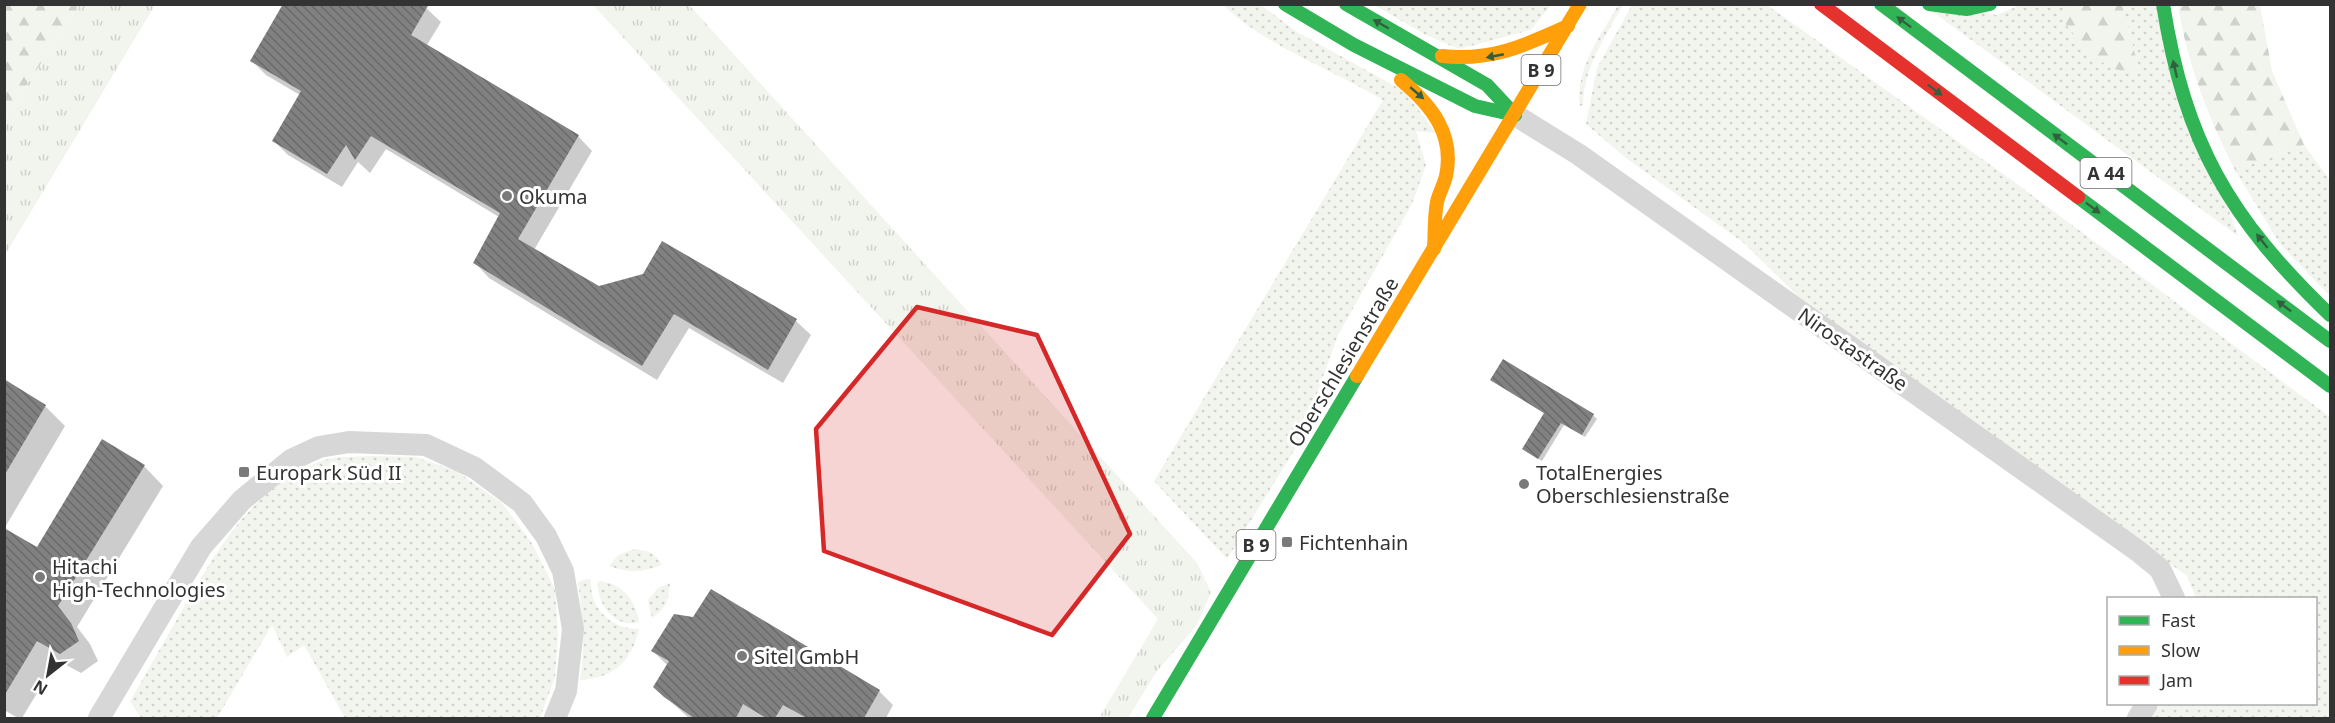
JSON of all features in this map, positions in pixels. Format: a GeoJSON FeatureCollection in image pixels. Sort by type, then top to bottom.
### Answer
{"type":"FeatureCollection","features":[{"type":"Feature","properties":{"kind":"main road"},"geometry":{"type":"LineString","coordinates":[[1285,4],[1354,45],[1474,106],[1515,115]]}},
{"type":"Feature","properties":{"kind":"main road"},"geometry":{"type":"LineString","coordinates":[[1346,4],[1487,86],[1515,115]]}},
{"type":"Feature","properties":{"kind":"main road","name":"B 9"},"geometry":{"type":"LineString","coordinates":[[1568,26],[1580,4]]}},
{"type":"Feature","properties":{"kind":"main road","name":"A 44"},"geometry":{"type":"LineString","coordinates":[[1821,4],[2331,386]]}},
{"type":"Feature","properties":{"kind":"main road","name":"A 44"},"geometry":{"type":"LineString","coordinates":[[1881,4],[2331,341]]}},
{"type":"Feature","properties":{"kind":"main road"},"geometry":{"type":"LineString","coordinates":[[1929,4],[1967,9],[1990,4]]}},
{"type":"Feature","properties":{"kind":"main road"},"geometry":{"type":"LineString","coordinates":[[2163,4],[2177,79],[2197,138],[2210,165],[2233,203],[2267,249],[2331,315]]}},
{"type":"Feature","properties":{"kind":"main road"},"geometry":{"type":"LineString","coordinates":[[1433,54],[1466,58],[1498,56],[1568,26]]}},
{"type":"Feature","properties":{"kind":"main road","name":"Oberschlesienstraße"},"geometry":{"type":"LineString","coordinates":[[1153,718],[1568,26]]}},
{"type":"Feature","properties":{"kind":"main road"},"geometry":{"type":"LineString","coordinates":[[1354,45],[1418,94],[1430,106],[1444,128],[1448,147],[1448,166],[1437,201],[1434,249]]}},
{"type":"Feature","properties":{"kind":"street","name":"Nirostastraße"},"geometry":{"type":"LineString","coordinates":[[1515,115],[1588,161],[2138,551],[2160,569],[2174,597]]}},
{"type":"Feature","properties":{"kind":"street"},"geometry":{"type":"LineString","coordinates":[[99,718],[201,547],[242,500],[291,460],[319,447],[349,442],[426,445],[475,468],[522,503],[546,536],[563,571],[573,629],[566,691],[555,718]]}},
{"type":"Feature","properties":{"kind":"street"},"geometry":{"type":"LineString","coordinates":[[2138,718],[2146,705]]}},
{"type":"Feature","properties":{"kind":"highlighted area"},"geometry":{"type":"Polygon","coordinates":[[[917,307],[1037,335],[1130,534],[1052,635],[824,551],[816,429],[917,307]]]}},
{"type":"Feature","properties":{"kind":"green space"},"geometry":{"type":"Polygon","coordinates":[[[4,5],[79,5],[5,119],[4,5]]]}},
{"type":"Feature","properties":{"kind":"green space"},"geometry":{"type":"Polygon","coordinates":[[[79,5],[155,5],[5,255],[5,119],[79,5]]]}},
{"type":"Feature","properties":{"kind":"green space"},"geometry":{"type":"Polygon","coordinates":[[[593,5],[689,5],[1197,563],[1211,592],[1197,625],[1157,671],[1128,718],[1099,718],[1158,619],[593,5]]]}},
{"type":"Feature","properties":{"kind":"green space"},"geometry":{"type":"Polygon","coordinates":[[[1223,5],[1261,5],[1297,32],[1404,91],[1436,133],[1416,131],[1426,165],[1412,204],[1338,335],[1300,441],[1227,559],[1154,481],[1383,100],[1280,46],[1223,5]]]}},
{"type":"Feature","properties":{"kind":"green space"},"geometry":{"type":"Polygon","coordinates":[[[1374,5],[1551,5],[1531,30],[1459,49],[1426,35],[1374,5]]]}},
{"type":"Feature","properties":{"kind":"green space"},"geometry":{"type":"Polygon","coordinates":[[[1618,5],[1623,5],[1591,65],[1583,105],[1580,106],[1579,92],[1585,66],[1618,5]]]}},
{"type":"Feature","properties":{"kind":"green space"},"geometry":{"type":"Polygon","coordinates":[[[1632,5],[1767,5],[2013,181],[2330,417],[2330,718],[2151,718],[2159,705],[2317,705],[2317,597],[2196,597],[2187,576],[1802,300],[1744,243],[1626,158],[1586,124],[1597,68],[1632,5]]]}},
{"type":"Feature","properties":{"kind":"green space"},"geometry":{"type":"Polygon","coordinates":[[[2020,5],[2070,5],[2058,15],[2140,73],[2122,5],[2156,5],[2238,236],[1925,6],[1997,15],[2020,5]]]}},
{"type":"Feature","properties":{"kind":"green space"},"geometry":{"type":"Polygon","coordinates":[[[2070,5],[2122,5],[2140,73],[2113,69],[2088,53],[2058,14],[2070,5]]]}},
{"type":"Feature","properties":{"kind":"green space"},"geometry":{"type":"Polygon","coordinates":[[[2178,5],[2260,5],[2272,71],[2304,145],[2235,170],[2216,130],[2193,69],[2178,5]]]}},
{"type":"Feature","properties":{"kind":"green space"},"geometry":{"type":"Polygon","coordinates":[[[2304,145],[2330,180],[2330,296],[2280,244],[2235,170],[2304,145]]]}},
{"type":"Feature","properties":{"kind":"green space"},"geometry":{"type":"Polygon","coordinates":[[[370,456],[416,457],[456,471],[502,503],[531,542],[555,589],[558,635],[555,677],[540,718],[345,718],[304,645],[287,657],[272,625],[217,718],[141,718],[130,701],[196,586],[240,521],[277,485],[299,471],[324,460],[370,456]]]}},
{"type":"Feature","properties":{"kind":"green space"},"geometry":{"type":"Polygon","coordinates":[[[635,549],[651,553],[662,565],[636,571],[609,566],[618,555],[635,549]]]}},
{"type":"Feature","properties":{"kind":"green space"},"geometry":{"type":"Polygon","coordinates":[[[591,580],[594,599],[604,615],[619,625],[639,629],[632,650],[620,666],[603,676],[580,680],[583,631],[578,582],[591,580]]]}},
{"type":"Feature","properties":{"kind":"green space"},"geometry":{"type":"Polygon","coordinates":[[[598,581],[614,585],[626,594],[635,606],[639,622],[622,622],[608,612],[600,598],[598,581]]]}},
{"type":"Feature","properties":{"kind":"green space"},"geometry":{"type":"Polygon","coordinates":[[[670,583],[666,603],[661,611],[652,618],[648,600],[658,588],[670,583]]]}},
{"type":"Feature","properties":{"kind":"building","name":"Okuma"},"geometry":{"type":"Polygon","coordinates":[[[283,4],[429,4],[411,35],[579,135],[518,239],[599,286],[643,274],[662,241],[797,319],[768,370],[674,314],[642,366],[473,263],[500,213],[371,136],[355,160],[346,145],[327,174],[272,141],[301,91],[250,61],[283,4]]]}},
{"type":"Feature","properties":{"kind":"building"},"geometry":{"type":"Polygon","coordinates":[[[1503,359],[1594,414],[1582,435],[1561,423],[1538,459],[1522,449],[1544,413],[1490,380],[1503,359]]]}},
{"type":"Feature","properties":{"kind":"building"},"geometry":{"type":"Polygon","coordinates":[[[4,379],[46,405],[4,476],[4,379]]]}},
{"type":"Feature","properties":{"kind":"building","name":"Hitachi High-Technologies"},"geometry":{"type":"Polygon","coordinates":[[[102,439],[145,465],[58,606],[71,623],[79,641],[60,654],[37,641],[4,696],[4,528],[37,547],[102,439]]]}},
{"type":"Feature","properties":{"kind":"building","name":"Sitel GmbH"},"geometry":{"type":"Polygon","coordinates":[[[711,589],[880,690],[864,718],[807,718],[783,705],[775,718],[766,718],[743,704],[736,718],[694,718],[664,697],[653,687],[669,661],[651,651],[674,614],[693,617],[711,589]]]}},
{"type":"Feature","properties":{"kind":"traffic: fast"},"geometry":{"type":"LineString","coordinates":[[1285,4],[1354,45],[1475,106],[1515,115]]}},
{"type":"Feature","properties":{"kind":"traffic: fast"},"geometry":{"type":"LineString","coordinates":[[1346,4],[1487,85],[1515,115]]}},
{"type":"Feature","properties":{"kind":"traffic: fast"},"geometry":{"type":"LineString","coordinates":[[1881,4],[2330,341]]}},
{"type":"Feature","properties":{"kind":"traffic: fast"},"geometry":{"type":"LineString","coordinates":[[1929,4],[1967,9],[1990,4]]}},
{"type":"Feature","properties":{"kind":"traffic: fast"},"geometry":{"type":"LineString","coordinates":[[2163,4],[2172,53],[2184,98],[2199,138],[2217,175],[2239,211],[2264,245],[2330,315]]}},
{"type":"Feature","properties":{"kind":"traffic: fast"},"geometry":{"type":"LineString","coordinates":[[2078,197],[2330,386]]}},
{"type":"Feature","properties":{"kind":"traffic: fast"},"geometry":{"type":"LineString","coordinates":[[1153,718],[1357,376]]}},
{"type":"Feature","properties":{"kind":"traffic: slow"},"geometry":{"type":"LineString","coordinates":[[1357,376],[1580,4]]}},
{"type":"Feature","properties":{"kind":"traffic: slow"},"geometry":{"type":"LineString","coordinates":[[1442,56],[1492,54],[1522,46],[1568,26]]}},
{"type":"Feature","properties":{"kind":"traffic: slow"},"geometry":{"type":"LineString","coordinates":[[1401,80],[1431,110],[1444,134],[1447,147],[1446,176],[1436,208],[1434,249]]}},
{"type":"Feature","properties":{"kind":"traffic: jam"},"geometry":{"type":"LineString","coordinates":[[1821,4],[2078,197]]}},
{"type":"Feature","properties":{"kind":"place","name":"Okuma"},"geometry":{"type":"Point","coordinates":[507,196]}},
{"type":"Feature","properties":{"kind":"place","name":"Europark Süd II"},"geometry":{"type":"Point","coordinates":[244,472]}},
{"type":"Feature","properties":{"kind":"place","name":"TotalEnergies Oberschlesienstraße"},"geometry":{"type":"Point","coordinates":[1524,484]}},
{"type":"Feature","properties":{"kind":"place","name":"Fichtenhain"},"geometry":{"type":"Point","coordinates":[1287,542]}},
{"type":"Feature","properties":{"kind":"place","name":"Hitachi High-Technologies"},"geometry":{"type":"Point","coordinates":[40,577]}},
{"type":"Feature","properties":{"kind":"place","name":"Sitel GmbH"},"geometry":{"type":"Point","coordinates":[742,656]}}]}
